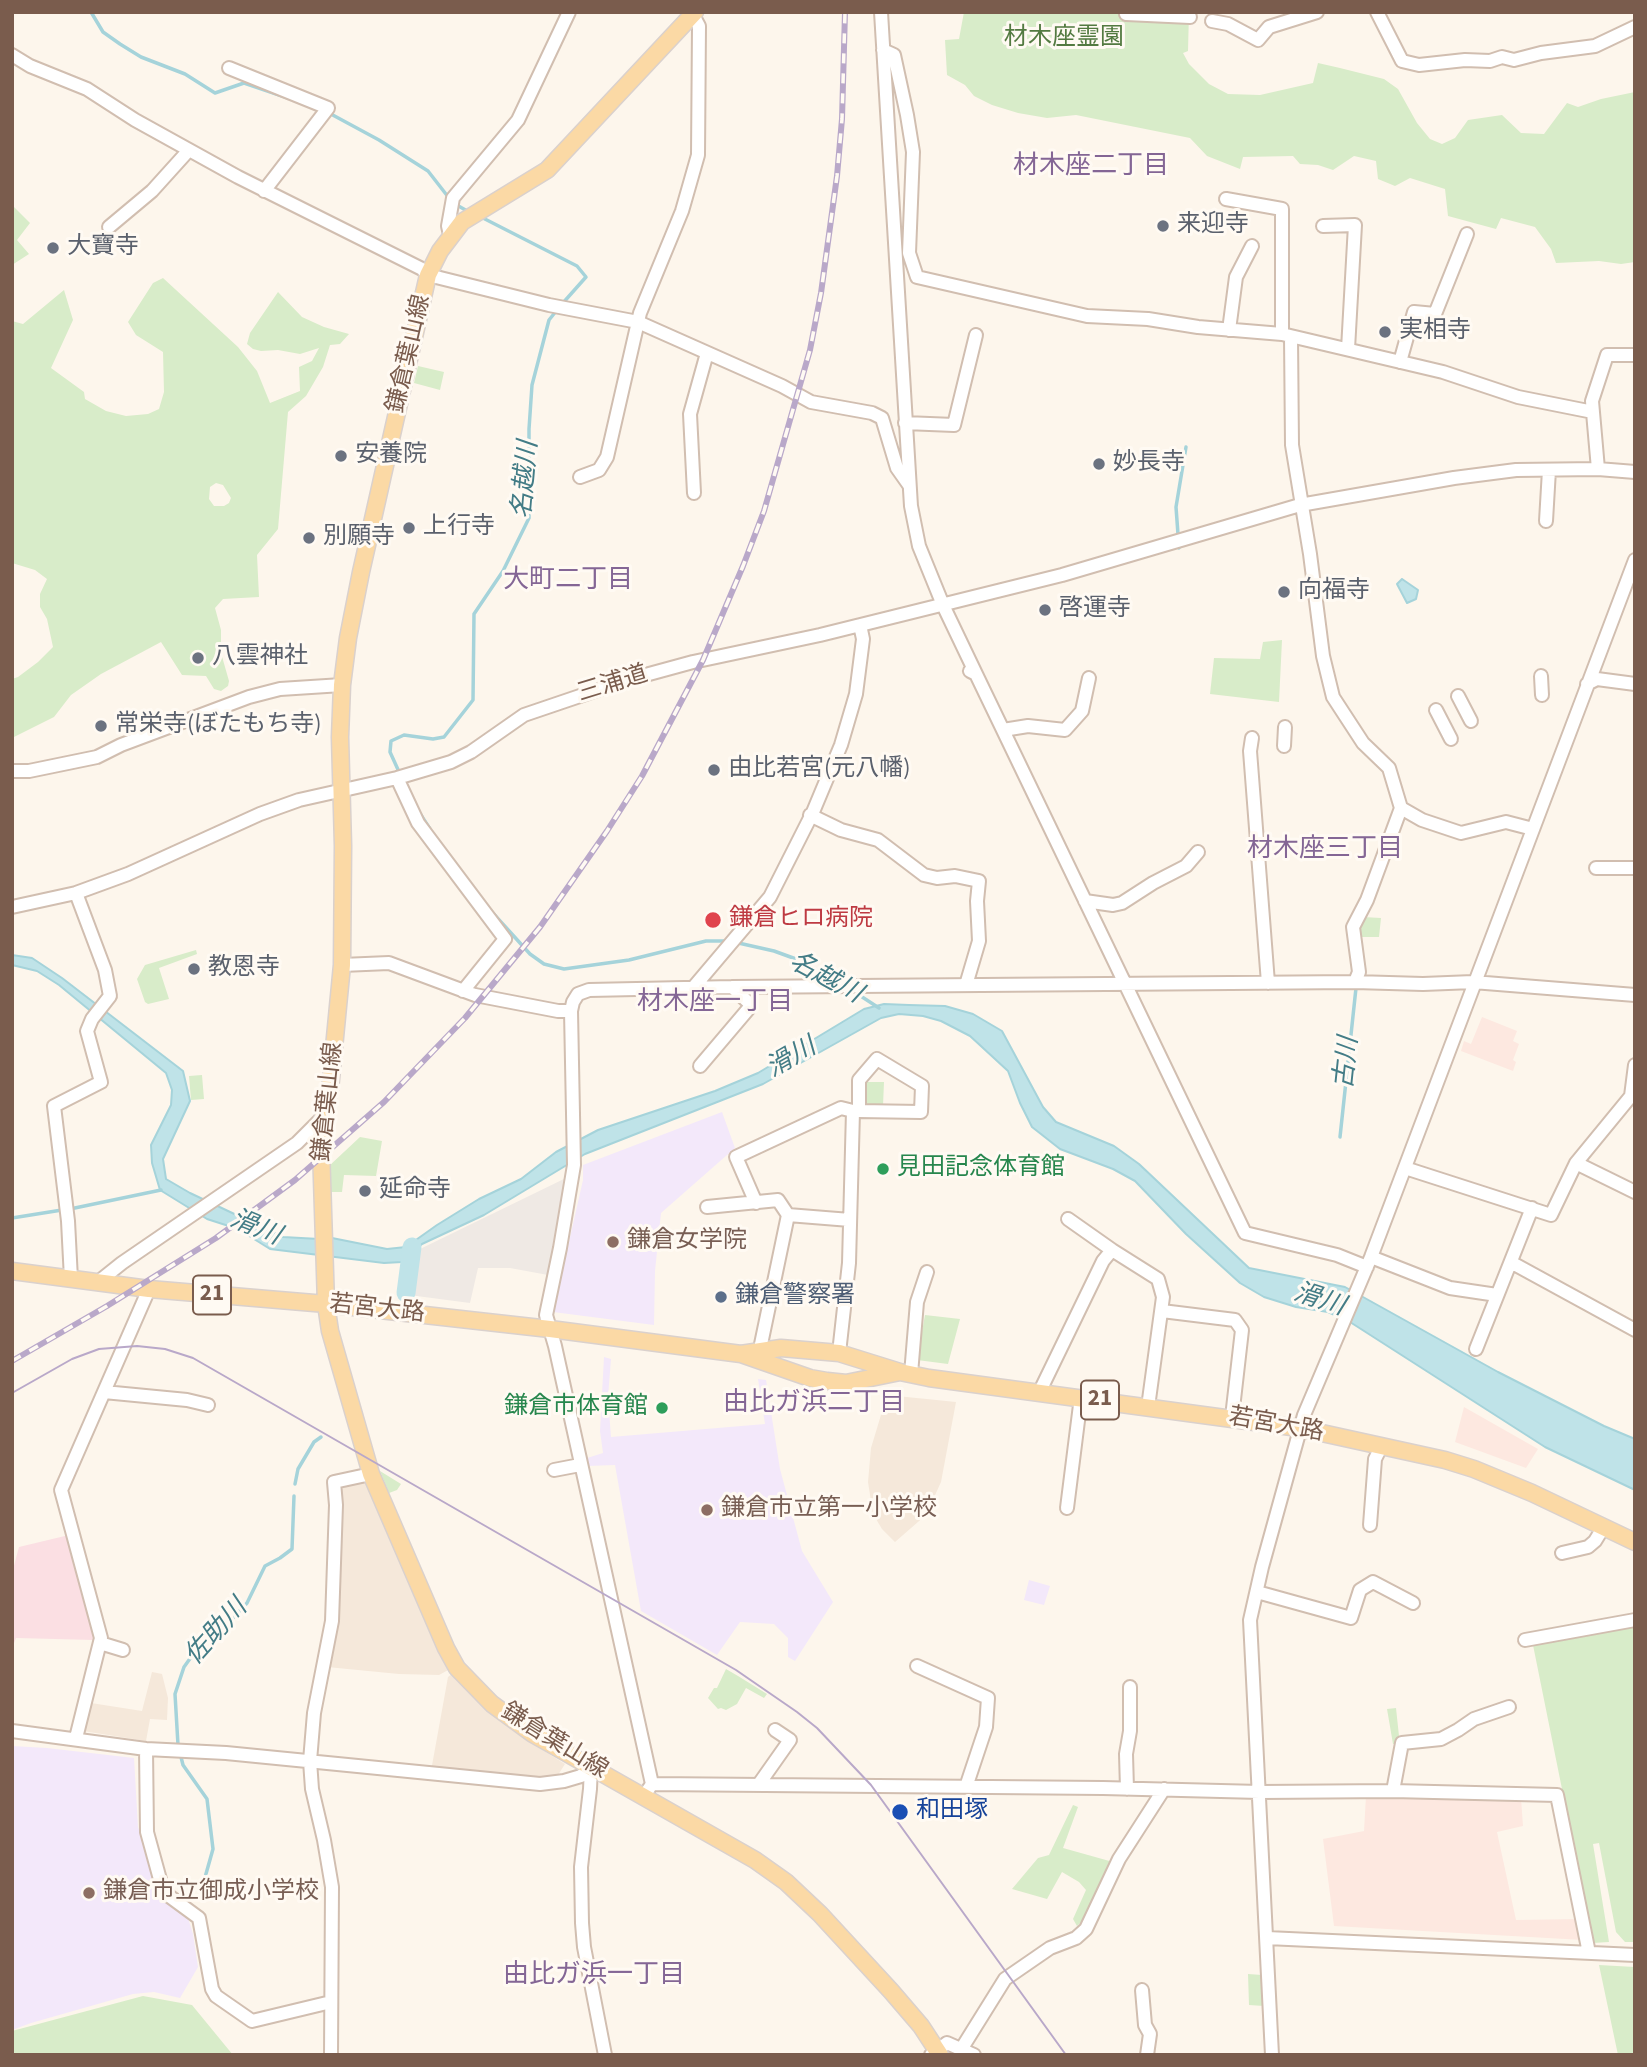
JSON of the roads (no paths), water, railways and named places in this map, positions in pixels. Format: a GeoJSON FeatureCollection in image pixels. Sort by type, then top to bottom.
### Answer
{"type":"FeatureCollection","features":[{"type":"Feature","properties":{"kind":"main road","name":"鎌倉葉山線"},"geometry":{"type":"LineString","coordinates":[[694,13],[547,170],[473,216],[450,235],[428,275],[361,572],[342,685],[342,965],[330,1089],[323,1117],[321,1166],[326,1304],[330,1331],[371,1474],[457,1668],[478,1690],[533,1734],[591,1767],[648,1790],[786,1882],[820,1914],[891,1991],[916,2020],[936,2054]]}},
{"type":"Feature","properties":{"kind":"main road","name":"若宮大路"},"geometry":{"type":"LineString","coordinates":[[12,1271],[149,1289],[326,1304],[550,1329],[741,1354],[810,1378],[827,1381],[846,1382],[905,1373]]}},
{"type":"Feature","properties":{"kind":"main road","name":"若宮大路"},"geometry":{"type":"LineString","coordinates":[[741,1354],[760,1349],[802,1349],[839,1353],[905,1373],[1299,1428],[1445,1460],[1474,1469],[1635,1542]]}},
{"type":"Feature","properties":{"kind":"street"},"geometry":{"type":"LineString","coordinates":[[450,235],[448,226],[453,198],[518,120],[569,12]]}},
{"type":"Feature","properties":{"kind":"street"},"geometry":{"type":"LineString","coordinates":[[881,12],[909,485],[917,539],[973,672],[1245,1233],[1369,1262],[1450,1288],[1497,1295]]}},
{"type":"Feature","properties":{"kind":"street"},"geometry":{"type":"LineString","coordinates":[[1127,12],[1126,14],[1190,17]]}},
{"type":"Feature","properties":{"kind":"street"},"geometry":{"type":"LineString","coordinates":[[1212,21],[1228,24],[1258,40],[1269,27],[1317,12]]}},
{"type":"Feature","properties":{"kind":"street"},"geometry":{"type":"LineString","coordinates":[[1378,12],[1402,61],[1419,65],[1465,60],[1490,61],[1502,57],[1514,60],[1541,53],[1595,46],[1635,27]]}},
{"type":"Feature","properties":{"kind":"street"},"geometry":{"type":"LineString","coordinates":[[580,477],[598,470],[607,457],[640,313],[682,211],[698,155],[699,26],[694,13]]}},
{"type":"Feature","properties":{"kind":"street"},"geometry":{"type":"LineString","coordinates":[[883,50],[894,55],[913,152],[909,253],[917,277],[1087,316],[1287,336],[1443,372],[1518,397],[1593,412]]}},
{"type":"Feature","properties":{"kind":"street"},"geometry":{"type":"LineString","coordinates":[[12,55],[33,67],[87,89],[264,191],[422,269],[428,275],[549,305],[638,322],[782,386],[811,402],[882,418],[897,468],[909,485]]}},
{"type":"Feature","properties":{"kind":"street"},"geometry":{"type":"LineString","coordinates":[[229,68],[328,108],[264,191]]}},
{"type":"Feature","properties":{"kind":"street"},"geometry":{"type":"LineString","coordinates":[[110,227],[152,191],[189,150]]}},
{"type":"Feature","properties":{"kind":"street"},"geometry":{"type":"LineString","coordinates":[[1226,199],[1282,209],[1292,445],[1323,656],[1333,697],[1363,743],[1389,768],[1401,807],[1367,900],[1353,927],[1360,982]]}},
{"type":"Feature","properties":{"kind":"street"},"geometry":{"type":"LineString","coordinates":[[1323,226],[1355,225],[1348,349]]}},
{"type":"Feature","properties":{"kind":"street"},"geometry":{"type":"LineString","coordinates":[[1400,362],[1414,312],[1435,314],[1467,234]]}},
{"type":"Feature","properties":{"kind":"street"},"geometry":{"type":"LineString","coordinates":[[1229,330],[1236,277],[1252,246]]}},
{"type":"Feature","properties":{"kind":"street"},"geometry":{"type":"LineString","coordinates":[[905,423],[954,425],[976,335]]}},
{"type":"Feature","properties":{"kind":"street"},"geometry":{"type":"LineString","coordinates":[[694,493],[690,414],[707,353]]}},
{"type":"Feature","properties":{"kind":"street"},"geometry":{"type":"LineString","coordinates":[[1598,469],[1592,401],[1607,355],[1635,355]]}},
{"type":"Feature","properties":{"kind":"street","name":"三浦道"},"geometry":{"type":"LineString","coordinates":[[12,907],[76,893],[128,874],[260,814],[299,800],[401,777],[451,762],[471,752],[524,715],[575,696],[693,662],[768,647],[1062,575],[1300,505],[1489,473],[1598,469],[1635,472]]}},
{"type":"Feature","properties":{"kind":"street"},"geometry":{"type":"LineString","coordinates":[[1546,521],[1549,470]]}},
{"type":"Feature","properties":{"kind":"street"},"geometry":{"type":"LineString","coordinates":[[1272,2055],[1250,1619],[1262,1567],[1299,1428],[1369,1262],[1635,560]]}},
{"type":"Feature","properties":{"kind":"street"},"geometry":{"type":"LineString","coordinates":[[693,988],[770,897],[810,815],[841,745],[856,694],[863,639],[860,625]]}},
{"type":"Feature","properties":{"kind":"street"},"geometry":{"type":"LineString","coordinates":[[1541,676],[1542,695]]}},
{"type":"Feature","properties":{"kind":"street"},"geometry":{"type":"LineString","coordinates":[[1003,730],[1028,726],[1065,730],[1082,711],[1089,678]]}},
{"type":"Feature","properties":{"kind":"street"},"geometry":{"type":"LineString","coordinates":[[1587,684],[1597,680],[1635,684]]}},
{"type":"Feature","properties":{"kind":"street"},"geometry":{"type":"LineString","coordinates":[[12,771],[29,771],[97,757],[121,745],[249,696],[280,689],[342,685]]}},
{"type":"Feature","properties":{"kind":"street"},"geometry":{"type":"LineString","coordinates":[[1458,696],[1471,721]]}},
{"type":"Feature","properties":{"kind":"street"},"geometry":{"type":"LineString","coordinates":[[1436,710],[1451,739]]}},
{"type":"Feature","properties":{"kind":"street"},"geometry":{"type":"LineString","coordinates":[[1284,746],[1285,727]]}},
{"type":"Feature","properties":{"kind":"street"},"geometry":{"type":"LineString","coordinates":[[1252,738],[1250,751],[1268,983]]}},
{"type":"Feature","properties":{"kind":"street"},"geometry":{"type":"LineString","coordinates":[[401,777],[418,823],[505,939],[463,991]]}},
{"type":"Feature","properties":{"kind":"street"},"geometry":{"type":"LineString","coordinates":[[1401,807],[1422,820],[1461,833],[1506,822],[1533,829]]}},
{"type":"Feature","properties":{"kind":"street"},"geometry":{"type":"LineString","coordinates":[[810,815],[841,830],[878,841],[924,875],[937,878],[956,876],[979,881],[979,941],[966,985]]}},
{"type":"Feature","properties":{"kind":"street"},"geometry":{"type":"LineString","coordinates":[[1086,901],[1122,904],[1153,883],[1186,866],[1198,852]]}},
{"type":"Feature","properties":{"kind":"street"},"geometry":{"type":"LineString","coordinates":[[1596,868],[1635,867]]}},
{"type":"Feature","properties":{"kind":"street"},"geometry":{"type":"LineString","coordinates":[[71,1279],[68,1221],[54,1106],[101,1082],[87,1031],[92,1019],[110,996],[110,989],[76,893]]}},
{"type":"Feature","properties":{"kind":"street"},"geometry":{"type":"LineString","coordinates":[[342,965],[389,963],[463,991],[518,1004],[571,1011]]}},
{"type":"Feature","properties":{"kind":"street"},"geometry":{"type":"LineString","coordinates":[[1589,1953],[1557,1795],[760,1784],[648,1790],[546,1315],[561,1248],[574,1165],[571,1011],[575,996],[589,990],[1473,982],[1635,995]]}},
{"type":"Feature","properties":{"kind":"street"},"geometry":{"type":"LineString","coordinates":[[700,1066],[750,1007],[732,987]]}},
{"type":"Feature","properties":{"kind":"street"},"geometry":{"type":"LineString","coordinates":[[756,1203],[736,1157],[841,1108],[856,1111],[921,1112],[922,1086],[877,1059],[859,1080],[856,1111],[850,1220],[849,1263],[839,1353]]}},
{"type":"Feature","properties":{"kind":"street"},"geometry":{"type":"LineString","coordinates":[[1405,1168],[1551,1215],[1576,1163],[1633,1096],[1635,1065]]}},
{"type":"Feature","properties":{"kind":"street"},"geometry":{"type":"LineString","coordinates":[[97,1283],[297,1143],[323,1117]]}},
{"type":"Feature","properties":{"kind":"street"},"geometry":{"type":"LineString","coordinates":[[1576,1163],[1635,1192]]}},
{"type":"Feature","properties":{"kind":"street"},"geometry":{"type":"LineString","coordinates":[[707,1207],[778,1200],[788,1216],[760,1349]]}},
{"type":"Feature","properties":{"kind":"street"},"geometry":{"type":"LineString","coordinates":[[1476,1349],[1532,1208]]}},
{"type":"Feature","properties":{"kind":"street"},"geometry":{"type":"LineString","coordinates":[[788,1216],[850,1220]]}},
{"type":"Feature","properties":{"kind":"street"},"geometry":{"type":"LineString","coordinates":[[1068,1219],[1158,1279],[1163,1297],[1162,1311],[1148,1407]]}},
{"type":"Feature","properties":{"kind":"street"},"geometry":{"type":"LineString","coordinates":[[1040,1391],[1103,1261],[1112,1250]]}},
{"type":"Feature","properties":{"kind":"street"},"geometry":{"type":"LineString","coordinates":[[1510,1265],[1516,1265],[1635,1330]]}},
{"type":"Feature","properties":{"kind":"street"},"geometry":{"type":"LineString","coordinates":[[905,1373],[918,1301],[928,1272]]}},
{"type":"Feature","properties":{"kind":"street"},"geometry":{"type":"LineString","coordinates":[[76,1738],[101,1638],[61,1490],[149,1289]]}},
{"type":"Feature","properties":{"kind":"street"},"geometry":{"type":"LineString","coordinates":[[1162,1311],[1235,1320],[1242,1329],[1232,1418]]}},
{"type":"Feature","properties":{"kind":"street"},"geometry":{"type":"LineString","coordinates":[[104,1392],[187,1400],[208,1405]]}},
{"type":"Feature","properties":{"kind":"street"},"geometry":{"type":"LineString","coordinates":[[1066,1508],[1081,1397]]}},
{"type":"Feature","properties":{"kind":"street"},"geometry":{"type":"LineString","coordinates":[[1370,1525],[1375,1459],[1381,1447]]}},
{"type":"Feature","properties":{"kind":"street"},"geometry":{"type":"LineString","coordinates":[[554,1470],[580,1465]]}},
{"type":"Feature","properties":{"kind":"street"},"geometry":{"type":"LineString","coordinates":[[331,2055],[332,1887],[312,1789],[310,1761],[316,1702],[332,1621],[336,1505],[334,1482],[371,1474]]}},
{"type":"Feature","properties":{"kind":"street"},"geometry":{"type":"LineString","coordinates":[[1562,1553],[1588,1547],[1603,1528]]}},
{"type":"Feature","properties":{"kind":"street"},"geometry":{"type":"LineString","coordinates":[[1257,1592],[1351,1618],[1360,1590],[1373,1583],[1413,1603]]}},
{"type":"Feature","properties":{"kind":"street"},"geometry":{"type":"LineString","coordinates":[[1525,1640],[1635,1620]]}},
{"type":"Feature","properties":{"kind":"street"},"geometry":{"type":"LineString","coordinates":[[100,1643],[123,1650]]}},
{"type":"Feature","properties":{"kind":"street"},"geometry":{"type":"LineString","coordinates":[[917,1665],[988,1698],[986,1727],[966,1787]]}},
{"type":"Feature","properties":{"kind":"street"},"geometry":{"type":"LineString","coordinates":[[1128,1789],[1126,1754],[1131,1715],[1130,1687]]}},
{"type":"Feature","properties":{"kind":"street"},"geometry":{"type":"LineString","coordinates":[[1393,1791],[1402,1743],[1441,1738],[1474,1719],[1509,1707]]}},
{"type":"Feature","properties":{"kind":"street"},"geometry":{"type":"LineString","coordinates":[[760,1784],[790,1740],[775,1730]]}},
{"type":"Feature","properties":{"kind":"street"},"geometry":{"type":"LineString","coordinates":[[12,1731],[146,1749],[310,1761],[540,1784],[564,1782],[581,1776],[591,1767]]}},
{"type":"Feature","properties":{"kind":"street"},"geometry":{"type":"LineString","coordinates":[[146,1749],[148,1832],[161,1882],[169,1896],[199,1918],[212,1989],[216,1996],[252,2021],[331,2003]]}},
{"type":"Feature","properties":{"kind":"street"},"geometry":{"type":"LineString","coordinates":[[591,1767],[581,1867],[582,1923],[584,1947],[605,2055]]}},
{"type":"Feature","properties":{"kind":"street"},"geometry":{"type":"LineString","coordinates":[[936,2054],[947,2043],[968,2051],[1005,1979],[1050,1948],[1076,1938],[1086,1929],[1119,1859],[1164,1789]]}},
{"type":"Feature","properties":{"kind":"street"},"geometry":{"type":"LineString","coordinates":[[1267,1938],[1635,1955]]}},
{"type":"Feature","properties":{"kind":"street"},"geometry":{"type":"LineString","coordinates":[[1142,1990],[1145,2025],[1150,2034],[1147,2055]]}},
{"type":"Feature","properties":{"kind":"water"},"geometry":{"type":"Polygon","coordinates":[[[1402,579],[1418,590],[1416,599],[1407,603],[1397,584],[1402,579]]]}},
{"type":"Feature","properties":{"kind":"water","name":"滑川"},"geometry":{"type":"Polygon","coordinates":[[[12,955],[32,958],[62,978],[183,1071],[190,1101],[163,1159],[166,1179],[283,1237],[332,1238],[387,1249],[406,1247],[479,1199],[521,1179],[556,1152],[598,1130],[715,1091],[758,1073],[864,1009],[884,1004],[945,1006],[973,1014],[1002,1031],[1043,1107],[1056,1122],[1114,1146],[1139,1164],[1249,1268],[1345,1287],[1498,1372],[1635,1439],[1635,1490],[1545,1447],[1350,1322],[1328,1312],[1296,1307],[1264,1297],[1240,1283],[1186,1234],[1135,1181],[1113,1169],[1060,1149],[1032,1127],[1008,1071],[970,1036],[941,1021],[899,1014],[881,1018],[763,1084],[585,1154],[484,1215],[422,1244],[402,1262],[384,1263],[270,1249],[238,1229],[207,1219],[160,1190],[152,1163],[151,1145],[171,1105],[172,1090],[166,1073],[59,985],[37,971],[12,965],[12,955]]]}},
{"type":"Feature","properties":{"kind":"waterway","name":"名越川"},"geometry":{"type":"LineString","coordinates":[[91,12],[103,32],[120,44],[141,57],[185,74],[215,93],[244,83],[288,98]]}},
{"type":"Feature","properties":{"kind":"waterway","name":"名越川"},"geometry":{"type":"LineString","coordinates":[[329,113],[428,171],[449,198]]}},
{"type":"Feature","properties":{"kind":"waterway","name":"名越川"},"geometry":{"type":"LineString","coordinates":[[455,204],[469,212]]}},
{"type":"Feature","properties":{"kind":"waterway","name":"名越川"},"geometry":{"type":"LineString","coordinates":[[479,216],[577,266],[586,277],[562,304]]}},
{"type":"Feature","properties":{"kind":"waterway","name":"名越川"},"geometry":{"type":"LineString","coordinates":[[400,774],[390,752],[391,741],[404,735],[433,739],[444,737],[473,700],[474,614],[503,571],[529,518],[532,385],[549,320],[557,310]]}},
{"type":"Feature","properties":{"kind":"waterway"},"geometry":{"type":"LineString","coordinates":[[1179,548],[1176,507],[1186,447]]}},
{"type":"Feature","properties":{"kind":"waterway","name":"名越川"},"geometry":{"type":"LineString","coordinates":[[419,812],[430,829]]}},
{"type":"Feature","properties":{"kind":"waterway","name":"名越川"},"geometry":{"type":"LineString","coordinates":[[491,911],[530,954],[544,964],[564,969],[629,960],[706,941],[727,941]]}},
{"type":"Feature","properties":{"kind":"waterway","name":"名越川"},"geometry":{"type":"LineString","coordinates":[[734,942],[796,959],[838,981]]}},
{"type":"Feature","properties":{"kind":"waterway","name":"古川"},"geometry":{"type":"LineString","coordinates":[[1340,1137],[1356,988]]}},
{"type":"Feature","properties":{"kind":"waterway","name":"名越川"},"geometry":{"type":"LineString","coordinates":[[853,991],[879,1008]]}},
{"type":"Feature","properties":{"kind":"waterway"},"geometry":{"type":"LineString","coordinates":[[70,1209],[161,1190]]}},
{"type":"Feature","properties":{"kind":"waterway"},"geometry":{"type":"LineString","coordinates":[[12,1218],[62,1210]]}},
{"type":"Feature","properties":{"kind":"waterway"},"geometry":{"type":"LineString","coordinates":[[406,1293],[412,1247]]}},
{"type":"Feature","properties":{"kind":"waterway","name":"佐助川"},"geometry":{"type":"LineString","coordinates":[[295,1484],[298,1469],[314,1442],[321,1437]]}},
{"type":"Feature","properties":{"kind":"waterway","name":"佐助川"},"geometry":{"type":"LineString","coordinates":[[210,1899],[202,1888],[213,1849],[207,1799],[183,1765],[178,1745],[175,1694],[184,1667],[199,1646],[217,1635],[247,1603],[265,1566],[292,1549],[294,1496]]}},
{"type":"Feature","properties":{"kind":"tram line"},"geometry":{"type":"LineString","coordinates":[[12,1393],[72,1359],[99,1349],[137,1346],[165,1349],[193,1358],[736,1670],[817,1728],[871,1785],[1066,2055]]}},
{"type":"Feature","properties":{"kind":"railway"},"geometry":{"type":"LineString","coordinates":[[12,1361],[216,1238],[295,1180],[384,1102],[465,1018],[540,927],[642,776],[703,660],[743,566],[764,511],[810,350],[821,293],[837,176],[842,119],[845,12]]}},
{"type":"Feature","properties":{"kind":"place","name":"来迎寺"},"geometry":{"type":"Point","coordinates":[1163,226]}},
{"type":"Feature","properties":{"kind":"place","name":"大寶寺"},"geometry":{"type":"Point","coordinates":[53,248]}},
{"type":"Feature","properties":{"kind":"place","name":"実相寺"},"geometry":{"type":"Point","coordinates":[1385,332]}},
{"type":"Feature","properties":{"kind":"place","name":"安養院"},"geometry":{"type":"Point","coordinates":[341,456]}},
{"type":"Feature","properties":{"kind":"place","name":"妙長寺"},"geometry":{"type":"Point","coordinates":[1099,464]}},
{"type":"Feature","properties":{"kind":"place","name":"上行寺"},"geometry":{"type":"Point","coordinates":[409,528]}},
{"type":"Feature","properties":{"kind":"place","name":"別願寺"},"geometry":{"type":"Point","coordinates":[309,538]}},
{"type":"Feature","properties":{"kind":"place","name":"向福寺"},"geometry":{"type":"Point","coordinates":[1284,592]}},
{"type":"Feature","properties":{"kind":"place","name":"啓運寺"},"geometry":{"type":"Point","coordinates":[1045,610]}},
{"type":"Feature","properties":{"kind":"place","name":"八雲神社"},"geometry":{"type":"Point","coordinates":[198,658]}},
{"type":"Feature","properties":{"kind":"place","name":"常栄寺(ぼたもち寺)"},"geometry":{"type":"Point","coordinates":[101,726]}},
{"type":"Feature","properties":{"kind":"place","name":"由比若宮(元八幡)"},"geometry":{"type":"Point","coordinates":[714,770]}},
{"type":"Feature","properties":{"kind":"place","name":"鎌倉ヒロ病院"},"geometry":{"type":"Point","coordinates":[713,920]}},
{"type":"Feature","properties":{"kind":"place","name":"教恩寺"},"geometry":{"type":"Point","coordinates":[194,969]}},
{"type":"Feature","properties":{"kind":"place","name":"見田記念体育館"},"geometry":{"type":"Point","coordinates":[883,1169]}},
{"type":"Feature","properties":{"kind":"place","name":"延命寺"},"geometry":{"type":"Point","coordinates":[365,1191]}},
{"type":"Feature","properties":{"kind":"place","name":"鎌倉女学院"},"geometry":{"type":"Point","coordinates":[613,1242]}},
{"type":"Feature","properties":{"kind":"place","name":"鎌倉警察署"},"geometry":{"type":"Point","coordinates":[721,1297]}},
{"type":"Feature","properties":{"kind":"place","name":"鎌倉市体育館"},"geometry":{"type":"Point","coordinates":[662,1408]}},
{"type":"Feature","properties":{"kind":"place","name":"鎌倉市立第一小学校"},"geometry":{"type":"Point","coordinates":[707,1510]}},
{"type":"Feature","properties":{"kind":"place","name":"和田塚"},"geometry":{"type":"Point","coordinates":[900,1812]}},
{"type":"Feature","properties":{"kind":"place","name":"鎌倉市立御成小学校"},"geometry":{"type":"Point","coordinates":[89,1893]}},
{"type":"Feature","properties":{"kind":"district","name":"材木座二丁目"},"geometry":{"type":"Point","coordinates":[1091,167]}},
{"type":"Feature","properties":{"kind":"district","name":"大町二丁目"},"geometry":{"type":"Point","coordinates":[568,581]}},
{"type":"Feature","properties":{"kind":"district","name":"材木座三丁目"},"geometry":{"type":"Point","coordinates":[1325,850]}},
{"type":"Feature","properties":{"kind":"district","name":"材木座一丁目"},"geometry":{"type":"Point","coordinates":[715,1003]}},
{"type":"Feature","properties":{"kind":"district","name":"由比ガ浜二丁目"},"geometry":{"type":"Point","coordinates":[814,1404]}},
{"type":"Feature","properties":{"kind":"district","name":"由比ガ浜一丁目"},"geometry":{"type":"Point","coordinates":[594,1976]}},
{"type":"Feature","properties":{"kind":"park label","name":"材木座霊園"},"geometry":{"type":"Point","coordinates":[1064,39]}}]}
